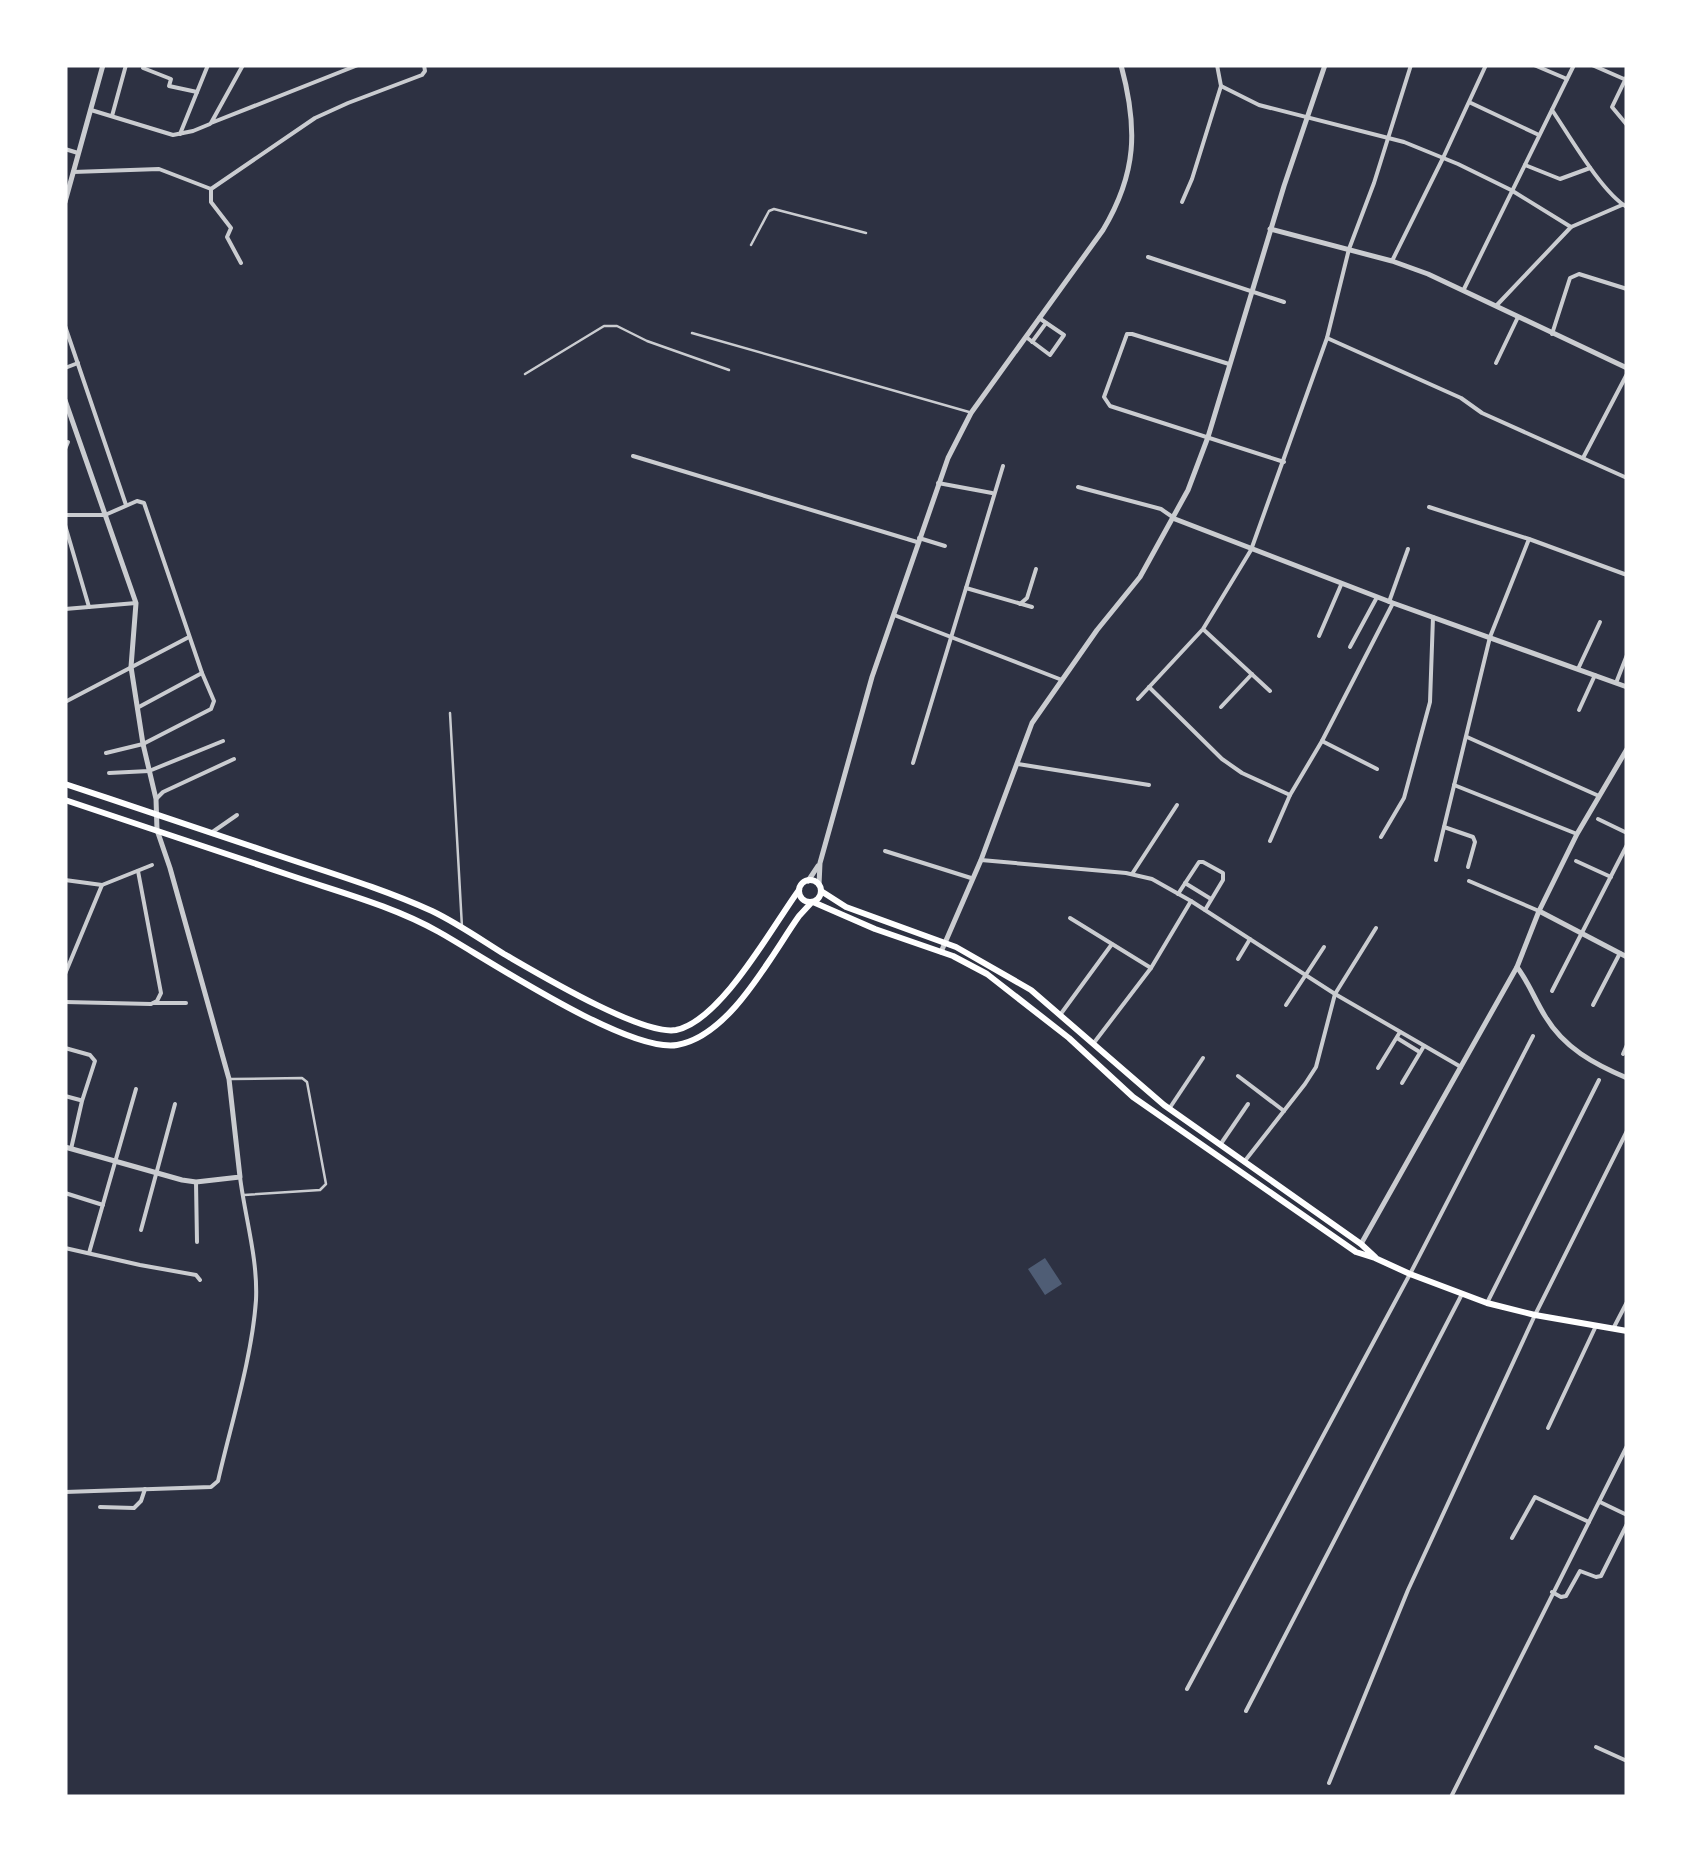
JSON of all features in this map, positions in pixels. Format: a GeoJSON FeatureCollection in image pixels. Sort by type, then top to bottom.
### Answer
{"type":"FeatureCollection","features":[{"type":"Feature","properties":{"kind":"main road"},"geometry":{"type":"LineString","coordinates":[[65,784],[368,886],[436,913],[562,987],[637,1023],[668,1031],[700,1020],[718,1004],[808,881],[846,906],[944,943],[1031,990],[1169,1109],[1362,1244],[1376,1258]]}},
{"type":"Feature","properties":{"kind":"main road"},"geometry":{"type":"LineString","coordinates":[[65,800],[413,920],[555,1001],[656,1045],[692,1041],[720,1023],[812,902],[819,899],[820,888]]}},
{"type":"Feature","properties":{"kind":"main road"},"geometry":{"type":"LineString","coordinates":[[800,890],[803,900],[941,952],[1002,984],[1133,1097],[1356,1252],[1488,1303],[1627,1331]]}},
{"type":"Feature","properties":{"kind":"street"},"geometry":{"type":"LineString","coordinates":[[65,202],[103,65]]}},
{"type":"Feature","properties":{"kind":"street"},"geometry":{"type":"LineString","coordinates":[[112,116],[126,65]]}},
{"type":"Feature","properties":{"kind":"street"},"geometry":{"type":"LineString","coordinates":[[180,134],[208,65]]}},
{"type":"Feature","properties":{"kind":"street"},"geometry":{"type":"LineString","coordinates":[[211,124],[243,65]]}},
{"type":"Feature","properties":{"kind":"street"},"geometry":{"type":"LineString","coordinates":[[90,110],[180,134],[358,65]]}},
{"type":"Feature","properties":{"kind":"street"},"geometry":{"type":"LineString","coordinates":[[210,189],[315,118],[422,75],[424,65]]}},
{"type":"Feature","properties":{"kind":"street"},"geometry":{"type":"LineString","coordinates":[[820,888],[820,864],[872,676],[948,458],[970,412],[1103,230],[1125,186],[1133,140],[1121,65]]}},
{"type":"Feature","properties":{"kind":"street"},"geometry":{"type":"LineString","coordinates":[[1182,202],[1221,86],[1217,65]]}},
{"type":"Feature","properties":{"kind":"street"},"geometry":{"type":"LineString","coordinates":[[941,952],[982,860],[1032,724],[1097,630],[1140,577],[1188,490],[1326,65]]}},
{"type":"Feature","properties":{"kind":"street"},"geometry":{"type":"LineString","coordinates":[[1138,700],[1202,629],[1252,550],[1327,338],[1350,249],[1410,65]]}},
{"type":"Feature","properties":{"kind":"street"},"geometry":{"type":"LineString","coordinates":[[1392,260],[1486,65]]}},
{"type":"Feature","properties":{"kind":"street"},"geometry":{"type":"LineString","coordinates":[[1534,65],[1567,80]]}},
{"type":"Feature","properties":{"kind":"street"},"geometry":{"type":"LineString","coordinates":[[1464,289],[1574,65]]}},
{"type":"Feature","properties":{"kind":"street"},"geometry":{"type":"LineString","coordinates":[[1592,65],[1626,78],[1612,106],[1627,124]]}},
{"type":"Feature","properties":{"kind":"street"},"geometry":{"type":"LineString","coordinates":[[143,68],[170,79],[169,86],[197,92]]}},
{"type":"Feature","properties":{"kind":"street"},"geometry":{"type":"LineString","coordinates":[[1221,86],[1259,105],[1404,142],[1444,158],[1511,190],[1571,227]]}},
{"type":"Feature","properties":{"kind":"street"},"geometry":{"type":"LineString","coordinates":[[1469,102],[1539,136]]}},
{"type":"Feature","properties":{"kind":"street"},"geometry":{"type":"LineString","coordinates":[[1496,306],[1571,227],[1624,206],[1552,110]]}},
{"type":"Feature","properties":{"kind":"street"},"geometry":{"type":"LineString","coordinates":[[65,149],[78,152]]}},
{"type":"Feature","properties":{"kind":"street"},"geometry":{"type":"LineString","coordinates":[[1525,164],[1560,179],[1592,167]]}},
{"type":"Feature","properties":{"kind":"street"},"geometry":{"type":"LineString","coordinates":[[73,172],[159,169],[210,189]]}},
{"type":"Feature","properties":{"kind":"street"},"geometry":{"type":"LineString","coordinates":[[210,189],[212,202],[231,228],[227,237],[241,263]]}},
{"type":"Feature","properties":{"kind":"street"},"geometry":{"type":"LineString","coordinates":[[1270,228],[1392,260],[1464,289],[1627,371],[1583,458]]}},
{"type":"Feature","properties":{"kind":"street"},"geometry":{"type":"LineString","coordinates":[[1148,257],[1284,302]]}},
{"type":"Feature","properties":{"kind":"street"},"geometry":{"type":"LineString","coordinates":[[1552,334],[1574,274],[1627,289]]}},
{"type":"Feature","properties":{"kind":"street"},"geometry":{"type":"LineString","coordinates":[[1496,364],[1518,317]]}},
{"type":"Feature","properties":{"kind":"street"},"geometry":{"type":"LineString","coordinates":[[1026,337],[1050,355],[1064,335],[1039,318]]}},
{"type":"Feature","properties":{"kind":"street"},"geometry":{"type":"LineString","coordinates":[[1032,342],[1046,323]]}},
{"type":"Feature","properties":{"kind":"street"},"geometry":{"type":"LineString","coordinates":[[65,326],[126,505]]}},
{"type":"Feature","properties":{"kind":"street"},"geometry":{"type":"LineString","coordinates":[[1032,328],[1039,333]]}},
{"type":"Feature","properties":{"kind":"street"},"geometry":{"type":"LineString","coordinates":[[1229,364],[1127,334],[1104,396],[1110,406],[1284,462]]}},
{"type":"Feature","properties":{"kind":"street"},"geometry":{"type":"LineString","coordinates":[[1327,338],[1627,478]]}},
{"type":"Feature","properties":{"kind":"street"},"geometry":{"type":"LineString","coordinates":[[65,368],[78,363]]}},
{"type":"Feature","properties":{"kind":"street"},"geometry":{"type":"LineString","coordinates":[[65,400],[136,604],[131,666],[156,799],[156,830],[229,1079],[256,1297],[252,1334],[215,1486],[65,1492]]}},
{"type":"Feature","properties":{"kind":"street"},"geometry":{"type":"LineString","coordinates":[[65,450],[68,442]]}},
{"type":"Feature","properties":{"kind":"street"},"geometry":{"type":"LineString","coordinates":[[633,456],[944,546]]}},
{"type":"Feature","properties":{"kind":"street"},"geometry":{"type":"LineString","coordinates":[[913,763],[1003,466]]}},
{"type":"Feature","properties":{"kind":"street"},"geometry":{"type":"LineString","coordinates":[[938,483],[994,494]]}},
{"type":"Feature","properties":{"kind":"street"},"geometry":{"type":"LineString","coordinates":[[1078,487],[1161,509],[1252,550],[1627,687]]}},
{"type":"Feature","properties":{"kind":"street"},"geometry":{"type":"LineString","coordinates":[[65,514],[105,515],[126,505],[144,503],[214,701],[211,709],[143,744],[106,753]]}},
{"type":"Feature","properties":{"kind":"street"},"geometry":{"type":"LineString","coordinates":[[1429,507],[1627,576]]}},
{"type":"Feature","properties":{"kind":"street"},"geometry":{"type":"LineString","coordinates":[[65,526],[89,607]]}},
{"type":"Feature","properties":{"kind":"street"},"geometry":{"type":"LineString","coordinates":[[1436,860],[1490,636],[1528,539]]}},
{"type":"Feature","properties":{"kind":"street"},"geometry":{"type":"LineString","coordinates":[[1270,840],[1391,602],[1408,549]]}},
{"type":"Feature","properties":{"kind":"street"},"geometry":{"type":"LineString","coordinates":[[1020,604],[1027,598],[1036,568]]}},
{"type":"Feature","properties":{"kind":"street"},"geometry":{"type":"LineString","coordinates":[[1320,636],[1342,584]]}},
{"type":"Feature","properties":{"kind":"street"},"geometry":{"type":"LineString","coordinates":[[966,588],[1032,608]]}},
{"type":"Feature","properties":{"kind":"street"},"geometry":{"type":"LineString","coordinates":[[1350,648],[1376,597]]}},
{"type":"Feature","properties":{"kind":"street"},"geometry":{"type":"LineString","coordinates":[[65,609],[136,604]]}},
{"type":"Feature","properties":{"kind":"street"},"geometry":{"type":"LineString","coordinates":[[892,614],[1062,680]]}},
{"type":"Feature","properties":{"kind":"street"},"geometry":{"type":"LineString","coordinates":[[1381,838],[1404,798],[1430,702],[1434,616]]}},
{"type":"Feature","properties":{"kind":"street"},"geometry":{"type":"LineString","coordinates":[[1578,669],[1600,622]]}},
{"type":"Feature","properties":{"kind":"street"},"geometry":{"type":"LineString","coordinates":[[1202,629],[1270,690]]}},
{"type":"Feature","properties":{"kind":"street"},"geometry":{"type":"LineString","coordinates":[[65,702],[189,636]]}},
{"type":"Feature","properties":{"kind":"street"},"geometry":{"type":"LineString","coordinates":[[1616,683],[1627,655]]}},
{"type":"Feature","properties":{"kind":"street"},"geometry":{"type":"LineString","coordinates":[[137,708],[202,673]]}},
{"type":"Feature","properties":{"kind":"street"},"geometry":{"type":"LineString","coordinates":[[1221,707],[1252,674]]}},
{"type":"Feature","properties":{"kind":"street"},"geometry":{"type":"LineString","coordinates":[[1579,710],[1595,675]]}},
{"type":"Feature","properties":{"kind":"street"},"geometry":{"type":"LineString","coordinates":[[1150,687],[1222,760],[1290,795]]}},
{"type":"Feature","properties":{"kind":"street"},"geometry":{"type":"LineString","coordinates":[[1467,737],[1599,796]]}},
{"type":"Feature","properties":{"kind":"street"},"geometry":{"type":"LineString","coordinates":[[1322,740],[1377,768]]}},
{"type":"Feature","properties":{"kind":"street"},"geometry":{"type":"LineString","coordinates":[[109,774],[149,771],[223,741]]}},
{"type":"Feature","properties":{"kind":"street"},"geometry":{"type":"LineString","coordinates":[[1356,1252],[1517,967],[1578,834],[1627,750]]}},
{"type":"Feature","properties":{"kind":"street"},"geometry":{"type":"LineString","coordinates":[[156,799],[163,792],[234,759]]}},
{"type":"Feature","properties":{"kind":"street"},"geometry":{"type":"LineString","coordinates":[[1018,764],[1149,785]]}},
{"type":"Feature","properties":{"kind":"street"},"geometry":{"type":"LineString","coordinates":[[1454,784],[1578,834]]}},
{"type":"Feature","properties":{"kind":"street"},"geometry":{"type":"LineString","coordinates":[[1132,874],[1177,806]]}},
{"type":"Feature","properties":{"kind":"street"},"geometry":{"type":"LineString","coordinates":[[211,833],[237,815]]}},
{"type":"Feature","properties":{"kind":"street"},"geometry":{"type":"LineString","coordinates":[[1598,820],[1627,834]]}},
{"type":"Feature","properties":{"kind":"street"},"geometry":{"type":"LineString","coordinates":[[1444,827],[1473,837],[1468,868]]}},
{"type":"Feature","properties":{"kind":"street"},"geometry":{"type":"LineString","coordinates":[[1552,992],[1627,845]]}},
{"type":"Feature","properties":{"kind":"street"},"geometry":{"type":"LineString","coordinates":[[885,851],[973,879]]}},
{"type":"Feature","properties":{"kind":"street"},"geometry":{"type":"LineString","coordinates":[[982,860],[1152,879],[1335,994],[1462,1067]]}},
{"type":"Feature","properties":{"kind":"street"},"geometry":{"type":"LineString","coordinates":[[1576,860],[1611,877]]}},
{"type":"Feature","properties":{"kind":"street"},"geometry":{"type":"LineString","coordinates":[[1178,894],[1202,862],[1223,873],[1223,880],[1205,910]]}},
{"type":"Feature","properties":{"kind":"street"},"geometry":{"type":"LineString","coordinates":[[808,881],[820,864]]}},
{"type":"Feature","properties":{"kind":"street"},"geometry":{"type":"LineString","coordinates":[[65,880],[102,886],[152,865]]}},
{"type":"Feature","properties":{"kind":"street"},"geometry":{"type":"LineString","coordinates":[[138,871],[161,993],[154,1003]]}},
{"type":"Feature","properties":{"kind":"street"},"geometry":{"type":"LineString","coordinates":[[1469,881],[1623,955],[1593,1005]]}},
{"type":"Feature","properties":{"kind":"street"},"geometry":{"type":"LineString","coordinates":[[1184,883],[1212,899]]}},
{"type":"Feature","properties":{"kind":"street"},"geometry":{"type":"LineString","coordinates":[[65,974],[102,886]]}},
{"type":"Feature","properties":{"kind":"street"},"geometry":{"type":"LineString","coordinates":[[1093,1044],[1151,968],[1191,902]]}},
{"type":"Feature","properties":{"kind":"street"},"geometry":{"type":"LineString","coordinates":[[1070,918],[1151,968]]}},
{"type":"Feature","properties":{"kind":"street"},"geometry":{"type":"LineString","coordinates":[[1244,1162],[1316,1066],[1335,994],[1376,928]]}},
{"type":"Feature","properties":{"kind":"street"},"geometry":{"type":"LineString","coordinates":[[1238,958],[1250,940]]}},
{"type":"Feature","properties":{"kind":"street"},"geometry":{"type":"LineString","coordinates":[[1060,1015],[1112,944]]}},
{"type":"Feature","properties":{"kind":"street"},"geometry":{"type":"LineString","coordinates":[[1286,1006],[1324,947]]}},
{"type":"Feature","properties":{"kind":"street"},"geometry":{"type":"LineString","coordinates":[[65,955],[72,958]]}},
{"type":"Feature","properties":{"kind":"street"},"geometry":{"type":"LineString","coordinates":[[1517,967],[1545,1017],[1577,1053],[1627,1078]]}},
{"type":"Feature","properties":{"kind":"street"},"geometry":{"type":"LineString","coordinates":[[65,1002],[186,1002]]}},
{"type":"Feature","properties":{"kind":"street"},"geometry":{"type":"LineString","coordinates":[[1378,1068],[1400,1032]]}},
{"type":"Feature","properties":{"kind":"street"},"geometry":{"type":"LineString","coordinates":[[1187,1688],[1533,1036]]}},
{"type":"Feature","properties":{"kind":"street"},"geometry":{"type":"LineString","coordinates":[[1396,1038],[1420,1052]]}},
{"type":"Feature","properties":{"kind":"street"},"geometry":{"type":"LineString","coordinates":[[1623,1054],[1627,1045]]}},
{"type":"Feature","properties":{"kind":"street"},"geometry":{"type":"LineString","coordinates":[[1402,1082],[1424,1046]]}},
{"type":"Feature","properties":{"kind":"street"},"geometry":{"type":"LineString","coordinates":[[65,1048],[94,1058],[68,1148],[196,1182],[240,1177]]}},
{"type":"Feature","properties":{"kind":"street"},"geometry":{"type":"LineString","coordinates":[[1169,1109],[1204,1058]]}},
{"type":"Feature","properties":{"kind":"street"},"geometry":{"type":"LineString","coordinates":[[1238,1076],[1284,1111]]}},
{"type":"Feature","properties":{"kind":"street"},"geometry":{"type":"LineString","coordinates":[[1488,1303],[1600,1080]]}},
{"type":"Feature","properties":{"kind":"street"},"geometry":{"type":"LineString","coordinates":[[89,1253],[136,1089]]}},
{"type":"Feature","properties":{"kind":"street"},"geometry":{"type":"LineString","coordinates":[[65,1096],[82,1101]]}},
{"type":"Feature","properties":{"kind":"street"},"geometry":{"type":"LineString","coordinates":[[140,1230],[176,1104]]}},
{"type":"Feature","properties":{"kind":"street"},"geometry":{"type":"LineString","coordinates":[[1220,1145],[1248,1104]]}},
{"type":"Feature","properties":{"kind":"street"},"geometry":{"type":"LineString","coordinates":[[1330,1782],[1408,1590],[1535,1315],[1627,1131]]}},
{"type":"Feature","properties":{"kind":"street"},"geometry":{"type":"LineString","coordinates":[[196,1182],[198,1242]]}},
{"type":"Feature","properties":{"kind":"street"},"geometry":{"type":"LineString","coordinates":[[65,1193],[103,1205]]}},
{"type":"Feature","properties":{"kind":"street"},"geometry":{"type":"LineString","coordinates":[[65,1248],[196,1274],[200,1280]]}},
{"type":"Feature","properties":{"kind":"street"},"geometry":{"type":"LineString","coordinates":[[1246,1711],[1462,1294]]}},
{"type":"Feature","properties":{"kind":"street"},"geometry":{"type":"LineString","coordinates":[[1613,1329],[1627,1302]]}},
{"type":"Feature","properties":{"kind":"street"},"geometry":{"type":"LineString","coordinates":[[1548,1428],[1596,1326]]}},
{"type":"Feature","properties":{"kind":"street"},"geometry":{"type":"LineString","coordinates":[[1450,1797],[1627,1446]]}},
{"type":"Feature","properties":{"kind":"street"},"geometry":{"type":"LineString","coordinates":[[100,1507],[134,1508],[145,1489]]}},
{"type":"Feature","properties":{"kind":"street"},"geometry":{"type":"LineString","coordinates":[[1512,1538],[1535,1497],[1589,1522]]}},
{"type":"Feature","properties":{"kind":"street"},"geometry":{"type":"LineString","coordinates":[[1600,1502],[1627,1515]]}},
{"type":"Feature","properties":{"kind":"street"},"geometry":{"type":"LineString","coordinates":[[1552,1592],[1566,1596],[1580,1571],[1601,1576],[1627,1524]]}},
{"type":"Feature","properties":{"kind":"street"},"geometry":{"type":"LineString","coordinates":[[1596,1747],[1627,1761]]}},
{"type":"Feature","properties":{"kind":"lane"},"geometry":{"type":"LineString","coordinates":[[752,245],[774,208],[866,233]]}},
{"type":"Feature","properties":{"kind":"lane"},"geometry":{"type":"LineString","coordinates":[[525,374],[604,326],[617,326],[730,370]]}},
{"type":"Feature","properties":{"kind":"lane"},"geometry":{"type":"LineString","coordinates":[[692,333],[970,412]]}},
{"type":"Feature","properties":{"kind":"lane"},"geometry":{"type":"LineString","coordinates":[[450,713],[462,928]]}},
{"type":"Feature","properties":{"kind":"lane"},"geometry":{"type":"LineString","coordinates":[[229,1079],[302,1078],[308,1082],[326,1184],[320,1190],[242,1195]]}},
{"type":"Feature","properties":{"kind":"water"},"geometry":{"type":"Polygon","coordinates":[[[1045,1258],[1062,1284],[1045,1295],[1028,1269],[1045,1258]]]}}]}
